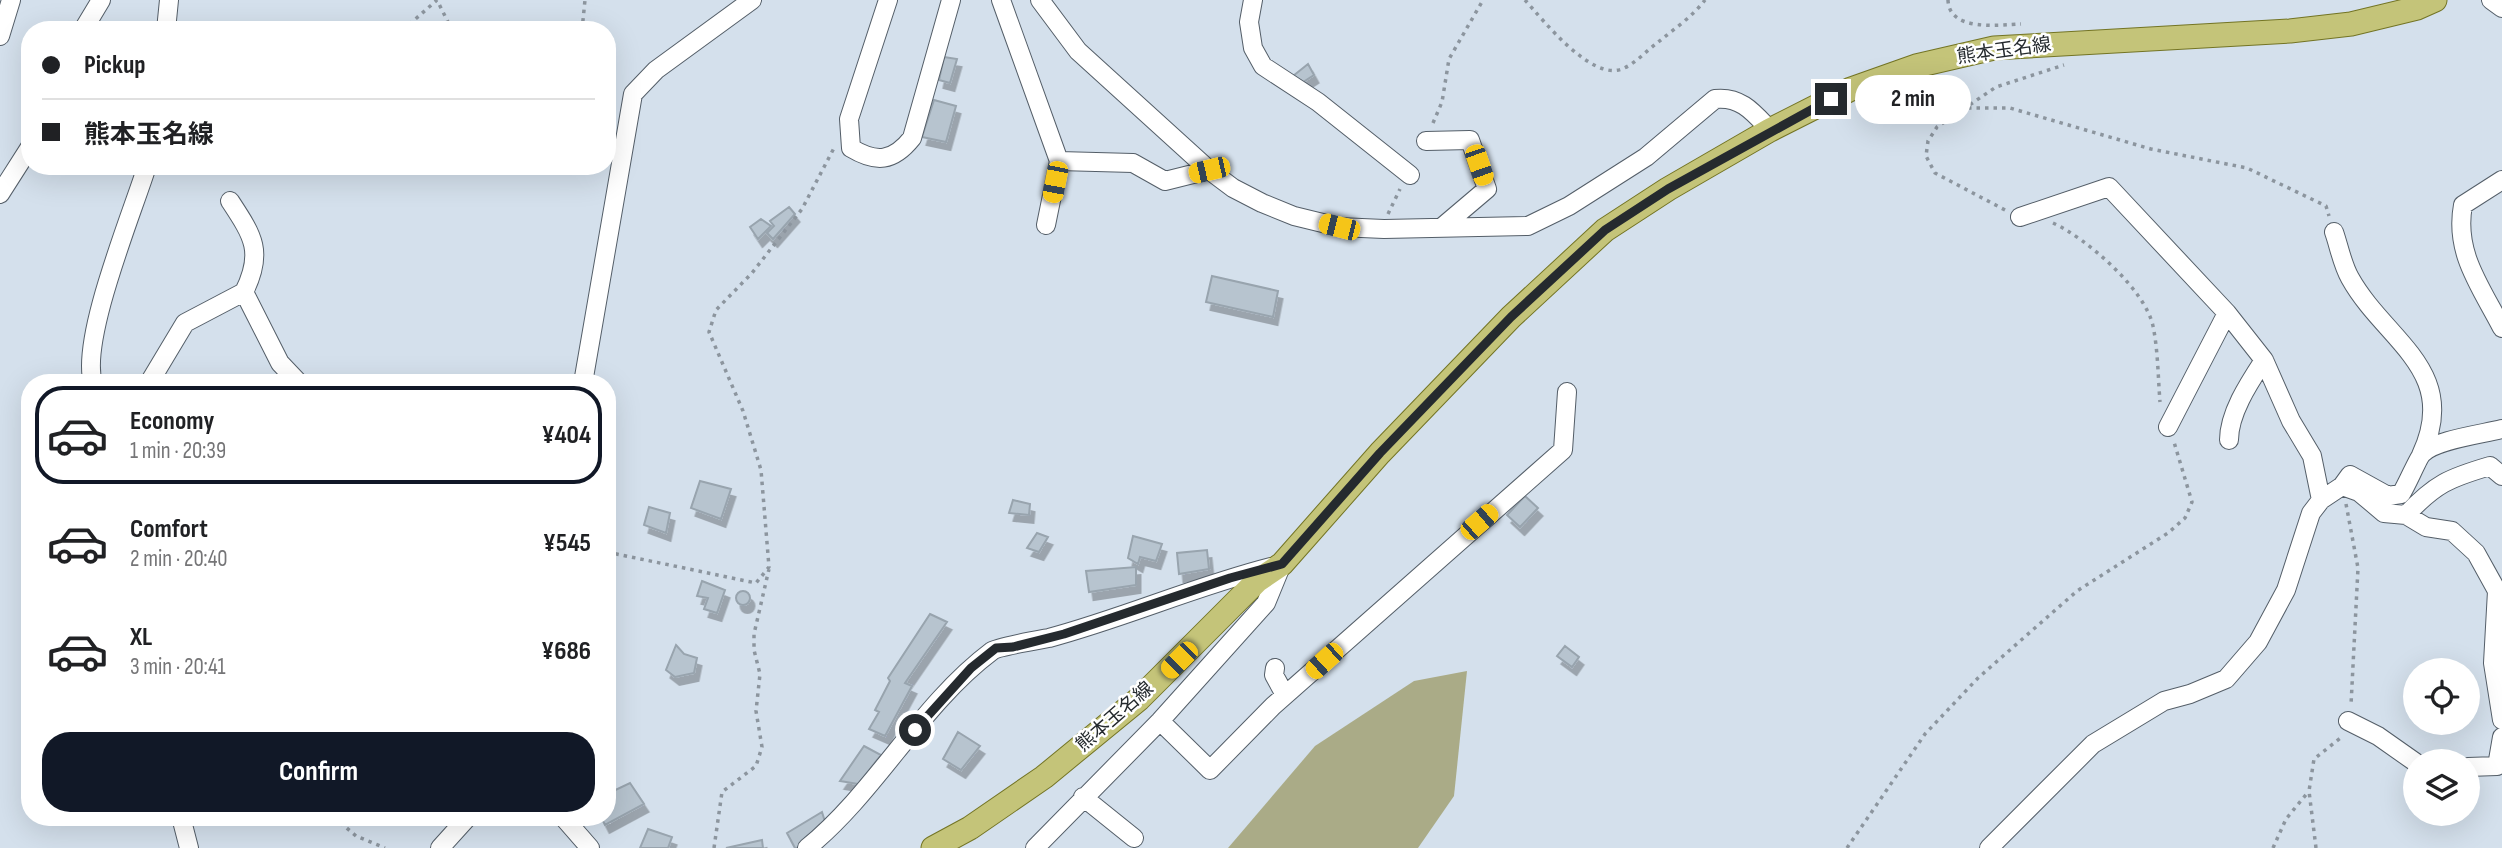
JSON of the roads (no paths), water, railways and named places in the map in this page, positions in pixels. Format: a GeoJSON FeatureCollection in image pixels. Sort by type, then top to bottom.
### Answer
{"type":"FeatureCollection","features":[{"type":"Feature","properties":{"kind":"main road","name":"熊本玉名線"},"geometry":{"type":"LineString","coordinates":[[933,848],[970,828],[1044,777],[1139,699],[1257,582],[1282,564],[1380,453],[1511,317],[1605,230],[1668,189],[1770,130],[1851,89],[1916,66],[1994,48],[2302,30],[2351,24],[2417,8],[2435,0]]}},
{"type":"Feature","properties":{"kind":"street"},"geometry":{"type":"LineString","coordinates":[[0,36],[11,0]]}},
{"type":"Feature","properties":{"kind":"street"},"geometry":{"type":"LineString","coordinates":[[89,21],[102,0]]}},
{"type":"Feature","properties":{"kind":"street"},"geometry":{"type":"LineString","coordinates":[[167,21],[169,0]]}},
{"type":"Feature","properties":{"kind":"street"},"geometry":{"type":"LineString","coordinates":[[585,374],[633,94],[656,70],[752,0]]}},
{"type":"Feature","properties":{"kind":"street"},"geometry":{"type":"LineString","coordinates":[[888,0],[849,119],[850,148],[867,158],[885,160],[902,151],[912,138],[951,0]]}},
{"type":"Feature","properties":{"kind":"street"},"geometry":{"type":"LineString","coordinates":[[1001,0],[1059,161],[1046,225]]}},
{"type":"Feature","properties":{"kind":"street"},"geometry":{"type":"LineString","coordinates":[[1040,0],[1078,51],[1209,170],[1233,188],[1294,216],[1339,227],[1384,229],[1528,226],[1569,206],[1646,157],[1716,99],[1739,101],[1770,130]]}},
{"type":"Feature","properties":{"kind":"street"},"geometry":{"type":"LineString","coordinates":[[1253,0],[1249,22],[1253,48],[1263,66],[1318,103],[1410,174]]}},
{"type":"Feature","properties":{"kind":"street"},"geometry":{"type":"LineString","coordinates":[[2491,0],[2502,8]]}},
{"type":"Feature","properties":{"kind":"street"},"geometry":{"type":"LineString","coordinates":[[1426,141],[1470,140],[1487,189],[1441,228]]}},
{"type":"Feature","properties":{"kind":"street"},"geometry":{"type":"LineString","coordinates":[[0,194],[21,161]]}},
{"type":"Feature","properties":{"kind":"street"},"geometry":{"type":"LineString","coordinates":[[1059,161],[1133,163],[1165,181],[1209,170]]}},
{"type":"Feature","properties":{"kind":"street"},"geometry":{"type":"LineString","coordinates":[[90,374],[92,335],[145,175]]}},
{"type":"Feature","properties":{"kind":"street"},"geometry":{"type":"LineString","coordinates":[[2502,180],[2463,205],[2459,228],[2464,252],[2502,328]]}},
{"type":"Feature","properties":{"kind":"street"},"geometry":{"type":"LineString","coordinates":[[2020,217],[2109,187],[2227,313],[2263,360],[2291,421],[2312,456],[2321,500]]}},
{"type":"Feature","properties":{"kind":"street"},"geometry":{"type":"LineString","coordinates":[[155,374],[186,323],[244,292],[255,271],[254,238],[230,201]]}},
{"type":"Feature","properties":{"kind":"street"},"geometry":{"type":"LineString","coordinates":[[1989,848],[2093,744],[2164,701],[2190,694],[2226,678],[2258,642],[2286,590],[2311,513],[2321,500],[2342,486],[2350,475],[2388,496],[2401,494],[2413,475],[2430,436],[2433,405],[2427,378],[2350,278],[2334,232]]}},
{"type":"Feature","properties":{"kind":"street"},"geometry":{"type":"LineString","coordinates":[[244,292],[280,363],[290,374]]}},
{"type":"Feature","properties":{"kind":"street"},"geometry":{"type":"LineString","coordinates":[[2168,427],[2227,313]]}},
{"type":"Feature","properties":{"kind":"street"},"geometry":{"type":"LineString","coordinates":[[2229,440],[2229,428],[2263,360]]}},
{"type":"Feature","properties":{"kind":"street"},"geometry":{"type":"LineString","coordinates":[[1160,721],[1210,770],[1285,695],[1563,450],[1567,391]]}},
{"type":"Feature","properties":{"kind":"street"},"geometry":{"type":"LineString","coordinates":[[2421,454],[2434,446],[2502,429]]}},
{"type":"Feature","properties":{"kind":"street"},"geometry":{"type":"LineString","coordinates":[[2406,515],[2430,490],[2458,475],[2490,467],[2502,476]]}},
{"type":"Feature","properties":{"kind":"street"},"geometry":{"type":"LineString","coordinates":[[2342,486],[2359,492],[2384,513],[2406,515],[2426,527],[2452,531],[2476,553],[2497,591],[2493,663],[2501,699],[2502,720]]}},
{"type":"Feature","properties":{"kind":"street"},"geometry":{"type":"LineString","coordinates":[[1038,847],[1083,797],[1160,721],[1266,603],[1282,564]]}},
{"type":"Feature","properties":{"kind":"street"},"geometry":{"type":"LineString","coordinates":[[807,848],[850,805],[971,668],[996,648],[1013,647],[1064,634],[1230,578],[1282,564]]}},
{"type":"Feature","properties":{"kind":"street"},"geometry":{"type":"LineString","coordinates":[[1275,668],[1274,675],[1285,695]]}},
{"type":"Feature","properties":{"kind":"street"},"geometry":{"type":"LineString","coordinates":[[2348,721],[2378,736],[2403,754]]}},
{"type":"Feature","properties":{"kind":"street"},"geometry":{"type":"LineString","coordinates":[[2480,766],[2497,765],[2502,737]]}},
{"type":"Feature","properties":{"kind":"street"},"geometry":{"type":"LineString","coordinates":[[1083,797],[1134,838]]}},
{"type":"Feature","properties":{"kind":"street"},"geometry":{"type":"LineString","coordinates":[[183,826],[189,848]]}},
{"type":"Feature","properties":{"kind":"street"},"geometry":{"type":"LineString","coordinates":[[440,848],[460,826]]}},
{"type":"Feature","properties":{"kind":"street"},"geometry":{"type":"LineString","coordinates":[[571,826],[590,848]]}}]}
